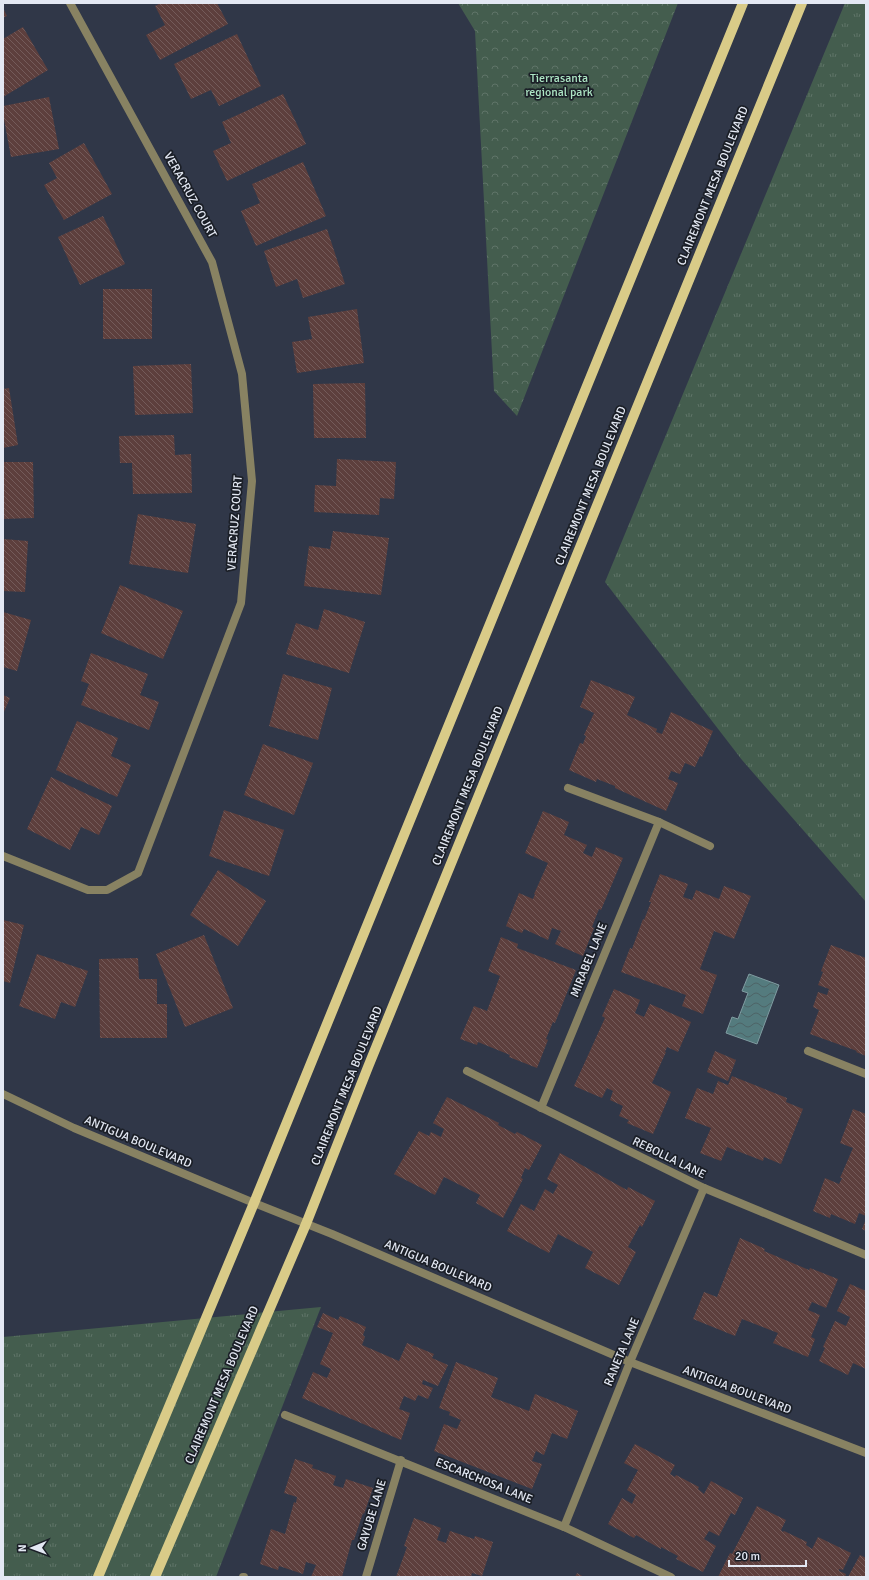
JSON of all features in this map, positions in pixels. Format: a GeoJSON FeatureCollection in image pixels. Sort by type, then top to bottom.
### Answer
{"type":"FeatureCollection","features":[{"type":"Feature","properties":{"kind":"main road"},"geometry":{"type":"LineString","coordinates":[[98,1577],[254,1203],[743,3]]}},
{"type":"Feature","properties":{"kind":"main road","name":"CLAIREMONT MESA BOULEVARD"},"geometry":{"type":"LineString","coordinates":[[155,1577],[306,1224],[368,1067],[802,3]]}},
{"type":"Feature","properties":{"kind":"street","name":"VERACRUZ COURT"},"geometry":{"type":"LineString","coordinates":[[3,856],[88,890],[107,890],[138,873],[242,603],[252,482],[242,374],[212,262],[70,3]]}},
{"type":"Feature","properties":{"kind":"street"},"geometry":{"type":"LineString","coordinates":[[568,788],[659,822],[710,846]]}},
{"type":"Feature","properties":{"kind":"street","name":"MIRABEL LANE"},"geometry":{"type":"LineString","coordinates":[[541,1108],[659,822]]}},
{"type":"Feature","properties":{"kind":"street"},"geometry":{"type":"LineString","coordinates":[[808,1051],[866,1074]]}},
{"type":"Feature","properties":{"kind":"street","name":"REBOLLA LANE"},"geometry":{"type":"LineString","coordinates":[[467,1071],[704,1188],[866,1255]]}},
{"type":"Feature","properties":{"kind":"street","name":"ANTIGUA BOULEVARD"},"geometry":{"type":"LineString","coordinates":[[3,1094],[74,1128],[306,1224],[630,1362],[866,1453]]}},
{"type":"Feature","properties":{"kind":"street","name":"RANETA LANE"},"geometry":{"type":"LineString","coordinates":[[564,1527],[630,1362],[704,1188]]}},
{"type":"Feature","properties":{"kind":"street","name":"ESCARCHOSA LANE"},"geometry":{"type":"LineString","coordinates":[[285,1415],[401,1460],[564,1527],[671,1577]]}},
{"type":"Feature","properties":{"kind":"street","name":"GAYUBE LANE"},"geometry":{"type":"LineString","coordinates":[[366,1577],[401,1460]]}},
{"type":"Feature","properties":{"kind":"green space","name":"Tierrasanta regional park"},"geometry":{"type":"Polygon","coordinates":[[[458,3],[678,3],[517,416],[494,391],[475,31],[458,3]]]}},
{"type":"Feature","properties":{"kind":"green space"},"geometry":{"type":"Polygon","coordinates":[[[845,3],[866,3],[866,902],[742,760],[605,582],[845,3]]]}},
{"type":"Feature","properties":{"kind":"green space"},"geometry":{"type":"Polygon","coordinates":[[[321,1307],[216,1577],[3,1577],[3,1337],[321,1307]]]}},
{"type":"Feature","properties":{"kind":"water"},"geometry":{"type":"Polygon","coordinates":[[[749,974],[779,985],[757,1044],[726,1033],[732,1017],[738,1019],[748,993],[742,991],[749,974]]]}},
{"type":"Feature","properties":{"kind":"building"},"geometry":{"type":"Polygon","coordinates":[[[161,3],[217,3],[228,24],[160,60],[146,35],[165,25],[155,6],[161,3]]]}},
{"type":"Feature","properties":{"kind":"building"},"geometry":{"type":"Polygon","coordinates":[[[3,8],[7,16],[3,18],[3,8]]]}},
{"type":"Feature","properties":{"kind":"building"},"geometry":{"type":"Polygon","coordinates":[[[23,27],[48,70],[3,97],[3,39],[23,27]]]}},
{"type":"Feature","properties":{"kind":"building"},"geometry":{"type":"Polygon","coordinates":[[[237,34],[261,86],[219,106],[211,90],[191,99],[174,64],[237,34]]]}},
{"type":"Feature","properties":{"kind":"building"},"geometry":{"type":"Polygon","coordinates":[[[283,94],[306,144],[227,181],[213,151],[231,143],[222,122],[283,94]]]}},
{"type":"Feature","properties":{"kind":"building"},"geometry":{"type":"Polygon","coordinates":[[[49,97],[59,149],[11,157],[3,114],[3,106],[49,97]]]}},
{"type":"Feature","properties":{"kind":"building"},"geometry":{"type":"Polygon","coordinates":[[[84,143],[112,194],[64,220],[44,185],[57,178],[49,163],[84,143]]]}},
{"type":"Feature","properties":{"kind":"building"},"geometry":{"type":"Polygon","coordinates":[[[303,162],[326,216],[256,246],[241,211],[260,203],[252,184],[303,162]]]}},
{"type":"Feature","properties":{"kind":"building"},"geometry":{"type":"Polygon","coordinates":[[[103,216],[125,264],[80,285],[58,237],[103,216]]]}},
{"type":"Feature","properties":{"kind":"building"},"geometry":{"type":"Polygon","coordinates":[[[327,229],[345,284],[303,298],[297,279],[276,287],[264,251],[327,229]]]}},
{"type":"Feature","properties":{"kind":"building"},"geometry":{"type":"Polygon","coordinates":[[[103,289],[152,289],[152,339],[103,339],[103,289]]]}},
{"type":"Feature","properties":{"kind":"building"},"geometry":{"type":"Polygon","coordinates":[[[357,309],[364,363],[297,373],[292,342],[312,339],[308,317],[357,309]]]}},
{"type":"Feature","properties":{"kind":"building"},"geometry":{"type":"Polygon","coordinates":[[[191,364],[193,413],[135,415],[133,366],[191,364]]]}},
{"type":"Feature","properties":{"kind":"building"},"geometry":{"type":"Polygon","coordinates":[[[365,383],[366,438],[314,438],[313,384],[365,383]]]}},
{"type":"Feature","properties":{"kind":"building"},"geometry":{"type":"Polygon","coordinates":[[[9,388],[18,445],[3,448],[3,389],[9,388]]]}},
{"type":"Feature","properties":{"kind":"building"},"geometry":{"type":"Polygon","coordinates":[[[174,435],[175,455],[191,454],[192,493],[133,494],[132,463],[120,463],[119,436],[174,435]]]}},
{"type":"Feature","properties":{"kind":"building"},"geometry":{"type":"Polygon","coordinates":[[[337,459],[396,462],[394,499],[380,498],[379,515],[314,512],[315,485],[336,486],[337,459]]]}},
{"type":"Feature","properties":{"kind":"building"},"geometry":{"type":"Polygon","coordinates":[[[3,462],[33,462],[34,518],[3,519],[3,462]]]}},
{"type":"Feature","properties":{"kind":"building"},"geometry":{"type":"Polygon","coordinates":[[[138,514],[196,524],[188,573],[129,564],[138,514]]]}},
{"type":"Feature","properties":{"kind":"building"},"geometry":{"type":"Polygon","coordinates":[[[333,531],[389,538],[381,595],[304,586],[309,546],[330,549],[333,531]]]}},
{"type":"Feature","properties":{"kind":"building"},"geometry":{"type":"Polygon","coordinates":[[[3,539],[28,541],[25,592],[3,591],[3,539]]]}},
{"type":"Feature","properties":{"kind":"building"},"geometry":{"type":"Polygon","coordinates":[[[120,585],[183,611],[163,659],[101,633],[120,585]]]}},
{"type":"Feature","properties":{"kind":"building"},"geometry":{"type":"Polygon","coordinates":[[[324,609],[365,622],[349,673],[286,654],[296,623],[318,630],[324,609]]]}},
{"type":"Feature","properties":{"kind":"building"},"geometry":{"type":"Polygon","coordinates":[[[3,612],[31,620],[17,671],[3,667],[3,612]]]}},
{"type":"Feature","properties":{"kind":"building"},"geometry":{"type":"Polygon","coordinates":[[[91,653],[148,674],[140,695],[159,702],[149,730],[81,705],[89,684],[81,681],[91,653]]]}},
{"type":"Feature","properties":{"kind":"building"},"geometry":{"type":"Polygon","coordinates":[[[283,674],[332,688],[318,740],[269,726],[283,674]]]}},
{"type":"Feature","properties":{"kind":"building"},"geometry":{"type":"Polygon","coordinates":[[[591,680],[635,697],[627,715],[657,729],[656,732],[662,734],[671,712],[713,731],[702,757],[700,756],[695,767],[685,763],[680,774],[671,771],[668,779],[678,783],[666,811],[615,788],[615,786],[597,779],[596,782],[569,770],[580,743],[583,744],[586,736],[584,735],[594,713],[580,707],[591,680]]]}},
{"type":"Feature","properties":{"kind":"building"},"geometry":{"type":"Polygon","coordinates":[[[3,695],[10,698],[3,714],[3,695]]]}},
{"type":"Feature","properties":{"kind":"building"},"geometry":{"type":"Polygon","coordinates":[[[77,721],[118,738],[111,756],[131,765],[117,797],[56,770],[77,721]]]}},
{"type":"Feature","properties":{"kind":"building"},"geometry":{"type":"Polygon","coordinates":[[[263,744],[313,763],[294,815],[244,795],[263,744]]]}},
{"type":"Feature","properties":{"kind":"building"},"geometry":{"type":"Polygon","coordinates":[[[51,777],[112,806],[99,835],[81,827],[70,850],[27,829],[51,777]]]}},
{"type":"Feature","properties":{"kind":"building"},"geometry":{"type":"Polygon","coordinates":[[[224,810],[284,830],[269,876],[209,856],[224,810]]]}},
{"type":"Feature","properties":{"kind":"building"},"geometry":{"type":"Polygon","coordinates":[[[543,811],[569,822],[564,835],[587,845],[583,853],[592,857],[596,847],[623,858],[601,910],[599,909],[592,927],[594,928],[583,956],[555,944],[561,931],[552,928],[548,940],[524,929],[522,933],[506,926],[519,893],[533,899],[548,863],[525,853],[543,811]]]}},
{"type":"Feature","properties":{"kind":"building"},"geometry":{"type":"Polygon","coordinates":[[[218,870],[266,901],[238,946],[190,915],[218,870]]]}},
{"type":"Feature","properties":{"kind":"building"},"geometry":{"type":"Polygon","coordinates":[[[660,874],[688,884],[683,897],[692,900],[696,890],[719,899],[724,886],[751,896],[734,939],[714,931],[700,969],[717,975],[703,1014],[682,1006],[686,995],[621,972],[630,948],[632,949],[643,919],[644,920],[660,874]]]}},
{"type":"Feature","properties":{"kind":"building"},"geometry":{"type":"Polygon","coordinates":[[[3,920],[24,925],[10,983],[3,981],[3,920]]]}},
{"type":"Feature","properties":{"kind":"building"},"geometry":{"type":"Polygon","coordinates":[[[204,935],[233,1008],[185,1027],[156,954],[204,935]]]}},
{"type":"Feature","properties":{"kind":"building"},"geometry":{"type":"Polygon","coordinates":[[[501,937],[518,944],[517,948],[576,970],[555,1023],[553,1022],[546,1039],[548,1040],[537,1068],[509,1057],[510,1055],[478,1042],[477,1045],[460,1039],[474,1006],[487,1011],[500,976],[488,971],[501,937]]]}},
{"type":"Feature","properties":{"kind":"building"},"geometry":{"type":"Polygon","coordinates":[[[831,945],[866,958],[866,1056],[856,1052],[857,1051],[810,1034],[819,1010],[813,1007],[818,992],[827,995],[829,989],[818,985],[823,972],[821,971],[831,945]]]}},
{"type":"Feature","properties":{"kind":"building"},"geometry":{"type":"Polygon","coordinates":[[[37,954],[88,971],[75,1007],[61,1002],[55,1019],[19,1006],[37,954]]]}},
{"type":"Feature","properties":{"kind":"building"},"geometry":{"type":"Polygon","coordinates":[[[138,958],[139,979],[157,979],[157,1004],[167,1004],[167,1038],[100,1038],[99,959],[138,958]]]}},
{"type":"Feature","properties":{"kind":"building"},"geometry":{"type":"Polygon","coordinates":[[[614,989],[640,1000],[635,1013],[644,1017],[650,1004],[691,1022],[678,1052],[667,1047],[652,1083],[671,1092],[653,1134],[627,1123],[629,1120],[619,1116],[623,1106],[610,1100],[613,1091],[607,1088],[602,1098],[574,1086],[605,1018],[602,1016],[614,989]]]}},
{"type":"Feature","properties":{"kind":"building"},"geometry":{"type":"Polygon","coordinates":[[[715,1051],[736,1060],[728,1081],[707,1072],[715,1051]]]}},
{"type":"Feature","properties":{"kind":"building"},"geometry":{"type":"Polygon","coordinates":[[[732,1076],[787,1098],[786,1102],[803,1109],[781,1164],[764,1157],[763,1161],[727,1147],[721,1161],[700,1153],[711,1128],[685,1118],[697,1088],[713,1094],[718,1081],[728,1085],[732,1076]]]}},
{"type":"Feature","properties":{"kind":"building"},"geometry":{"type":"Polygon","coordinates":[[[447,1097],[499,1123],[498,1125],[515,1134],[517,1132],[542,1145],[529,1170],[525,1168],[521,1178],[523,1179],[503,1218],[476,1203],[480,1195],[444,1177],[435,1195],[394,1174],[419,1131],[429,1136],[431,1132],[441,1137],[444,1129],[433,1123],[447,1097]]]}},
{"type":"Feature","properties":{"kind":"building"},"geometry":{"type":"Polygon","coordinates":[[[853,1109],[866,1114],[866,1216],[859,1213],[855,1224],[831,1214],[830,1218],[813,1211],[825,1178],[839,1184],[842,1178],[840,1178],[853,1148],[840,1143],[853,1109]]]}},
{"type":"Feature","properties":{"kind":"building"},"geometry":{"type":"Polygon","coordinates":[[[560,1153],[627,1190],[628,1187],[655,1201],[642,1227],[640,1225],[628,1247],[636,1252],[619,1285],[585,1268],[593,1252],[558,1234],[549,1253],[507,1231],[521,1204],[534,1211],[545,1189],[553,1194],[558,1185],[547,1179],[560,1153]]]}},
{"type":"Feature","properties":{"kind":"building"},"geometry":{"type":"Polygon","coordinates":[[[866,1219],[866,1231],[862,1229],[866,1219]]]}},
{"type":"Feature","properties":{"kind":"building"},"geometry":{"type":"Polygon","coordinates":[[[740,1238],[765,1249],[764,1251],[809,1270],[810,1268],[838,1279],[826,1308],[812,1302],[808,1310],[820,1315],[811,1337],[815,1339],[808,1357],[773,1343],[778,1333],[742,1319],[735,1336],[693,1319],[704,1292],[717,1297],[740,1238]]]}},
{"type":"Feature","properties":{"kind":"building"},"geometry":{"type":"Polygon","coordinates":[[[850,1284],[866,1291],[866,1369],[853,1363],[848,1375],[819,1361],[825,1348],[823,1347],[835,1321],[846,1326],[850,1317],[837,1311],[850,1284]]]}},
{"type":"Feature","properties":{"kind":"building"},"geometry":{"type":"Polygon","coordinates":[[[323,1313],[338,1320],[340,1316],[366,1327],[362,1345],[399,1361],[407,1343],[434,1354],[432,1358],[448,1365],[438,1386],[423,1380],[422,1384],[433,1388],[428,1399],[418,1395],[415,1401],[404,1396],[399,1409],[410,1413],[401,1440],[302,1398],[313,1372],[327,1378],[331,1369],[320,1364],[333,1333],[317,1327],[323,1313]]]}},
{"type":"Feature","properties":{"kind":"building"},"geometry":{"type":"Polygon","coordinates":[[[456,1362],[498,1378],[491,1397],[529,1411],[535,1394],[578,1411],[567,1439],[552,1433],[544,1455],[536,1451],[532,1461],[542,1464],[532,1489],[434,1451],[444,1424],[457,1429],[461,1420],[449,1415],[450,1412],[439,1408],[456,1362]]]}},
{"type":"Feature","properties":{"kind":"building"},"geometry":{"type":"Polygon","coordinates":[[[635,1444],[675,1465],[670,1474],[675,1477],[676,1475],[699,1487],[698,1489],[704,1494],[711,1481],[743,1498],[735,1515],[731,1513],[719,1536],[709,1531],[704,1539],[716,1546],[703,1572],[676,1559],[678,1556],[661,1547],[661,1549],[636,1535],[634,1538],[608,1524],[622,1498],[632,1504],[636,1495],[627,1490],[638,1470],[624,1463],[635,1444]]]}},
{"type":"Feature","properties":{"kind":"building"},"geometry":{"type":"Polygon","coordinates":[[[295,1459],[313,1465],[312,1468],[336,1476],[333,1485],[343,1488],[346,1479],[373,1488],[354,1540],[352,1540],[342,1577],[311,1577],[316,1565],[306,1562],[303,1574],[279,1566],[278,1570],[260,1564],[271,1529],[285,1534],[294,1502],[296,1503],[297,1497],[284,1493],[295,1459]]]}},
{"type":"Feature","properties":{"kind":"building"},"geometry":{"type":"Polygon","coordinates":[[[757,1506],[786,1520],[781,1530],[807,1542],[806,1545],[812,1549],[818,1537],[851,1553],[843,1570],[839,1569],[839,1571],[846,1574],[845,1577],[718,1577],[757,1506]]]}},
{"type":"Feature","properties":{"kind":"building"},"geometry":{"type":"Polygon","coordinates":[[[414,1518],[441,1528],[437,1540],[446,1543],[450,1531],[474,1539],[475,1536],[493,1542],[482,1576],[472,1573],[471,1577],[396,1577],[407,1547],[404,1546],[414,1518]]]}},
{"type":"Feature","properties":{"kind":"building"},"geometry":{"type":"Polygon","coordinates":[[[860,1555],[866,1558],[866,1577],[848,1577],[860,1555]]]}},
{"type":"Feature","properties":{"kind":"building"},"geometry":{"type":"Polygon","coordinates":[[[577,1573],[584,1577],[575,1577],[577,1573]]]}}]}
